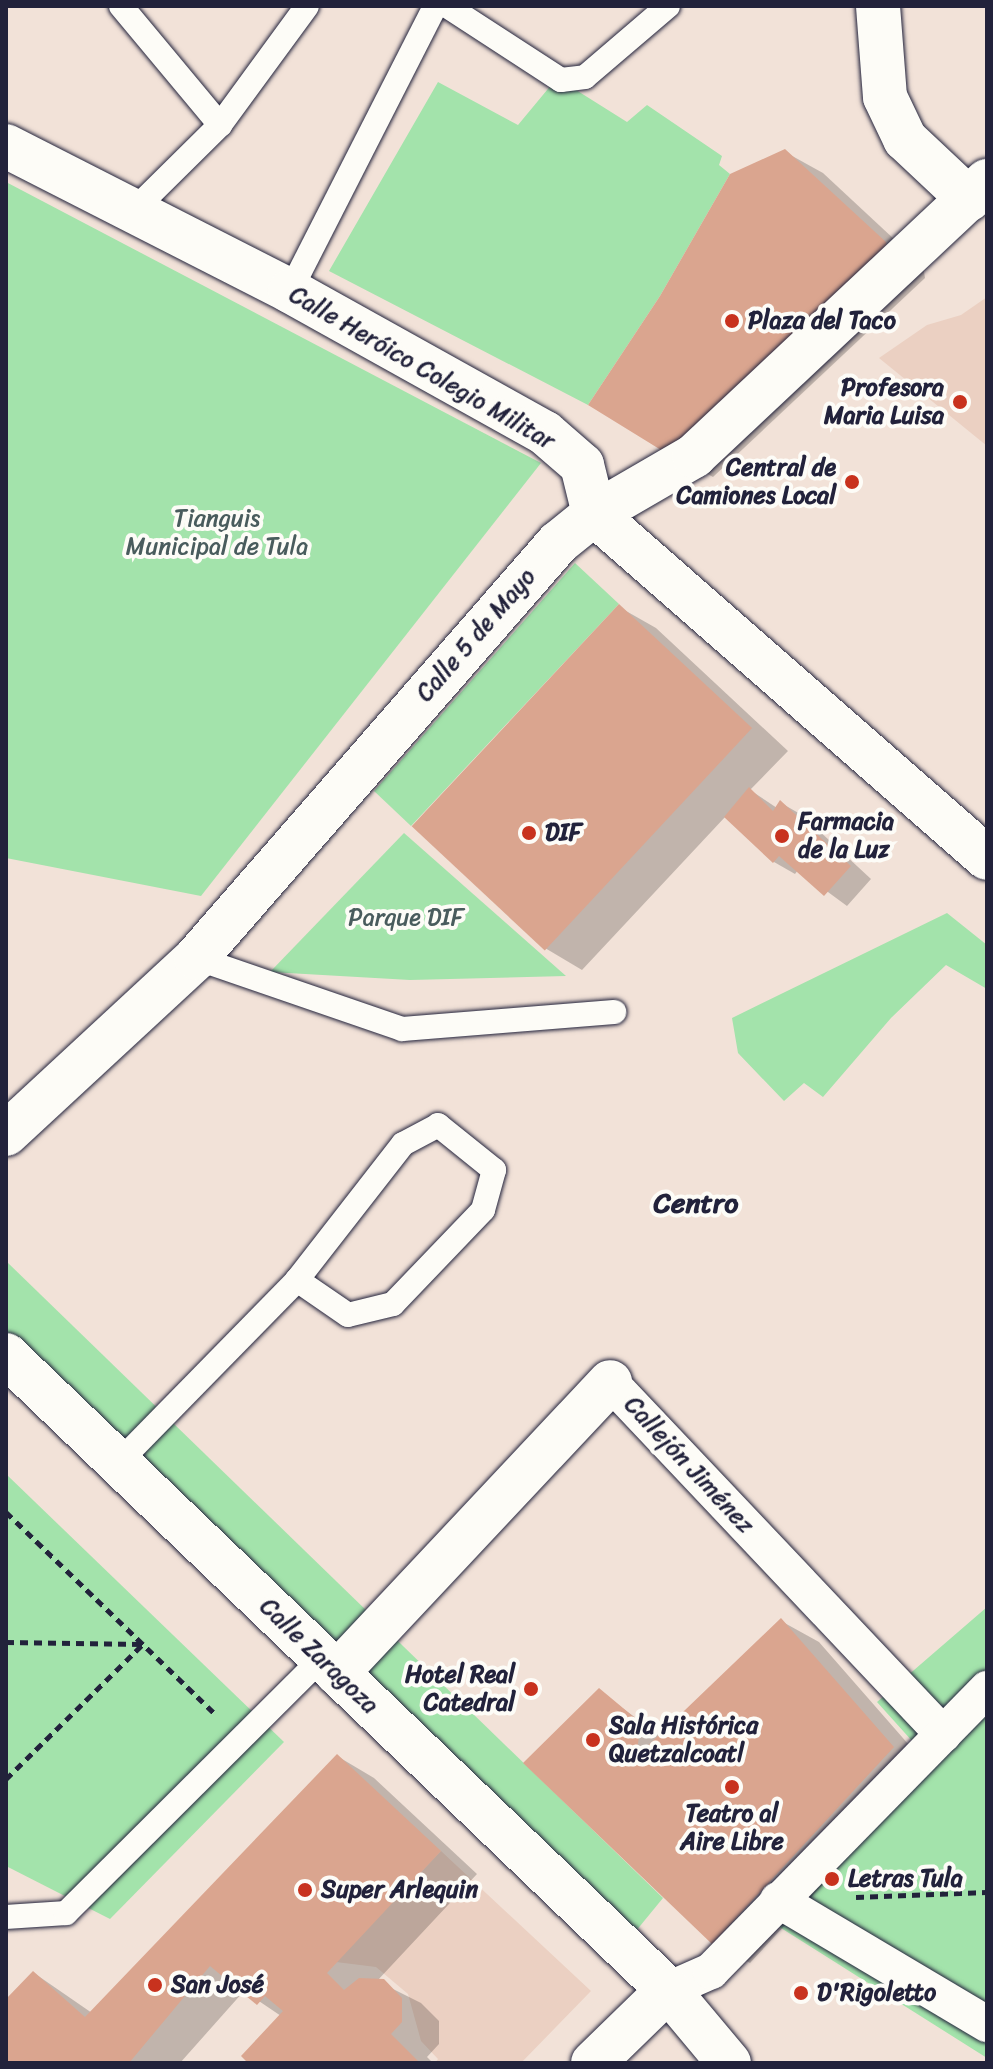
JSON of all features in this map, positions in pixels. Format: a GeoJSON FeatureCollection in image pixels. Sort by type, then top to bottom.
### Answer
{"type":"FeatureCollection","features":[{"type":"Feature","properties":{"kind":"street"},"geometry":{"type":"LineString","coordinates":[[878,6],[885,97],[905,139],[978,190]]}},
{"type":"Feature","properties":{"kind":"street","name":"Calle Heróico Colegio Militar"},"geometry":{"type":"LineString","coordinates":[[6,146],[290,291],[545,433],[582,465],[594,514]]}},
{"type":"Feature","properties":{"kind":"street","name":"Calle 5 de Mayo"},"geometry":{"type":"LineString","coordinates":[[6,1134],[196,958],[558,543],[594,514],[694,456],[978,190]]}},
{"type":"Feature","properties":{"kind":"street"},"geometry":{"type":"LineString","coordinates":[[594,514],[987,858]]}},
{"type":"Feature","properties":{"kind":"street","name":"Calle Zaragoza"},"geometry":{"type":"LineString","coordinates":[[6,1355],[668,1990],[729,2063]]}},
{"type":"Feature","properties":{"kind":"street","name":"Callejón Jiménez"},"geometry":{"type":"LineString","coordinates":[[329,1666],[610,1382],[943,1734]]}},
{"type":"Feature","properties":{"kind":"street"},"geometry":{"type":"LineString","coordinates":[[593,2063],[668,1990],[711,1971],[987,1689]]}},
{"type":"Feature","properties":{"kind":"street"},"geometry":{"type":"LineString","coordinates":[[778,1900],[987,2024]]}},
{"type":"Feature","properties":{"kind":"lane"},"geometry":{"type":"LineString","coordinates":[[121,6],[220,125]]}},
{"type":"Feature","properties":{"kind":"lane"},"geometry":{"type":"LineString","coordinates":[[133,211],[220,125],[307,6]]}},
{"type":"Feature","properties":{"kind":"lane"},"geometry":{"type":"LineString","coordinates":[[290,291],[435,6]]}},
{"type":"Feature","properties":{"kind":"lane"},"geometry":{"type":"LineString","coordinates":[[447,6],[561,80],[585,77],[668,6]]}},
{"type":"Feature","properties":{"kind":"lane"},"geometry":{"type":"LineString","coordinates":[[196,958],[402,1029],[614,1012]]}},
{"type":"Feature","properties":{"kind":"lane"},"geometry":{"type":"LineString","coordinates":[[118,1463],[297,1280],[403,1144],[438,1125],[494,1170],[483,1210],[393,1304],[348,1315],[297,1280]]}},
{"type":"Feature","properties":{"kind":"lane"},"geometry":{"type":"LineString","coordinates":[[6,1917],[66,1913],[329,1666]]}},
{"type":"Feature","properties":{"kind":"path"},"geometry":{"type":"LineString","coordinates":[[6,1512],[223,1721]]}},
{"type":"Feature","properties":{"kind":"path"},"geometry":{"type":"LineString","coordinates":[[6,1642],[143,1644]]}},
{"type":"Feature","properties":{"kind":"path"},"geometry":{"type":"LineString","coordinates":[[6,1779],[143,1644]]}},
{"type":"Feature","properties":{"kind":"path"},"geometry":{"type":"LineString","coordinates":[[852,1897],[987,1892]]}},
{"type":"Feature","properties":{"kind":"shaded area","name":"Profesora Maria Luisa"},"geometry":{"type":"Polygon","coordinates":[[[987,297],[987,446],[879,358],[927,325],[961,315],[987,297]]]}},
{"type":"Feature","properties":{"kind":"shaded area"},"geometry":{"type":"Polygon","coordinates":[[[441,1851],[591,1991],[521,2063],[435,2063],[438,2059],[421,2041],[408,1994],[376,1967],[336,1962],[441,1851]]]}},
{"type":"Feature","properties":{"kind":"green space"},"geometry":{"type":"Polygon","coordinates":[[[557,78],[627,122],[647,105],[722,156],[719,165],[730,174],[660,296],[588,405],[329,271],[438,82],[518,125],[557,78]]]}},
{"type":"Feature","properties":{"kind":"green space","name":"Tianguis Municipal de Tula"},"geometry":{"type":"Polygon","coordinates":[[[6,182],[541,463],[201,896],[6,858],[6,182]]]}},
{"type":"Feature","properties":{"kind":"green space"},"geometry":{"type":"Polygon","coordinates":[[[575,563],[619,604],[411,826],[374,791],[575,563]]]}},
{"type":"Feature","properties":{"kind":"green space","name":"Parque DIF"},"geometry":{"type":"Polygon","coordinates":[[[404,833],[566,976],[410,980],[270,972],[404,833]]]}},
{"type":"Feature","properties":{"kind":"green space"},"geometry":{"type":"Polygon","coordinates":[[[947,913],[987,945],[987,989],[946,965],[891,1018],[823,1097],[804,1083],[784,1101],[738,1053],[732,1018],[947,913]]]}},
{"type":"Feature","properties":{"kind":"green space"},"geometry":{"type":"Polygon","coordinates":[[[6,1261],[663,1898],[631,1937],[144,1473],[6,1332],[6,1261]]]}},
{"type":"Feature","properties":{"kind":"green space"},"geometry":{"type":"Polygon","coordinates":[[[6,1474],[284,1742],[110,1919],[6,1866],[6,1474]]]}},
{"type":"Feature","properties":{"kind":"green space"},"geometry":{"type":"Polygon","coordinates":[[[987,1607],[987,2058],[754,1911],[913,1742],[877,1702],[987,1607]]]}},
{"type":"Feature","properties":{"kind":"building","name":"Plaza del Taco"},"geometry":{"type":"Polygon","coordinates":[[[785,149],[886,242],[889,256],[674,458],[588,405],[660,296],[730,174],[785,149]]]}},
{"type":"Feature","properties":{"kind":"building"},"geometry":{"type":"Polygon","coordinates":[[[619,604],[752,728],[545,950],[412,826],[619,604]]]}},
{"type":"Feature","properties":{"kind":"building","name":"Farmacia de la Luz"},"geometry":{"type":"Polygon","coordinates":[[[749,787],[773,811],[780,800],[851,866],[824,896],[779,856],[773,863],[724,817],[749,787]]]}},
{"type":"Feature","properties":{"kind":"building","name":"Teatro al Aire Libre"},"geometry":{"type":"Polygon","coordinates":[[[781,1618],[894,1747],[712,1944],[523,1763],[599,1688],[641,1723],[636,1757],[781,1618]]]}},
{"type":"Feature","properties":{"kind":"building"},"geometry":{"type":"Polygon","coordinates":[[[337,1754],[441,1851],[327,1973],[344,1990],[359,1978],[384,1979],[402,1998],[402,2022],[391,2034],[420,2063],[248,2063],[241,2056],[283,2011],[265,1996],[257,2005],[210,1966],[129,2063],[6,2063],[6,1999],[33,1971],[85,2017],[337,1754]]]}},
{"type":"Feature","properties":{"kind":"place","name":"Plaza del Taco"},"geometry":{"type":"Point","coordinates":[732,321]}},
{"type":"Feature","properties":{"kind":"place","name":"Profesora Maria Luisa"},"geometry":{"type":"Point","coordinates":[960,402]}},
{"type":"Feature","properties":{"kind":"place","name":"Central de Camiones Local"},"geometry":{"type":"Point","coordinates":[852,482]}},
{"type":"Feature","properties":{"kind":"place","name":"DIF"},"geometry":{"type":"Point","coordinates":[529,833]}},
{"type":"Feature","properties":{"kind":"place","name":"Farmacia de la Luz"},"geometry":{"type":"Point","coordinates":[782,836]}},
{"type":"Feature","properties":{"kind":"place","name":"Hotel Real Catedral"},"geometry":{"type":"Point","coordinates":[531,1689]}},
{"type":"Feature","properties":{"kind":"place","name":"Sala Histórica Quetzalcoatl"},"geometry":{"type":"Point","coordinates":[593,1740]}},
{"type":"Feature","properties":{"kind":"place","name":"Teatro al Aire Libre"},"geometry":{"type":"Point","coordinates":[732,1787]}},
{"type":"Feature","properties":{"kind":"place","name":"Letras Tula"},"geometry":{"type":"Point","coordinates":[832,1879]}},
{"type":"Feature","properties":{"kind":"place","name":"Super Arlequin"},"geometry":{"type":"Point","coordinates":[305,1890]}},
{"type":"Feature","properties":{"kind":"place","name":"San José"},"geometry":{"type":"Point","coordinates":[155,1985]}},
{"type":"Feature","properties":{"kind":"place","name":"D'Rigoletto"},"geometry":{"type":"Point","coordinates":[801,1993]}},
{"type":"Feature","properties":{"kind":"district","name":"Centro"},"geometry":{"type":"Point","coordinates":[696,1203]}}]}
